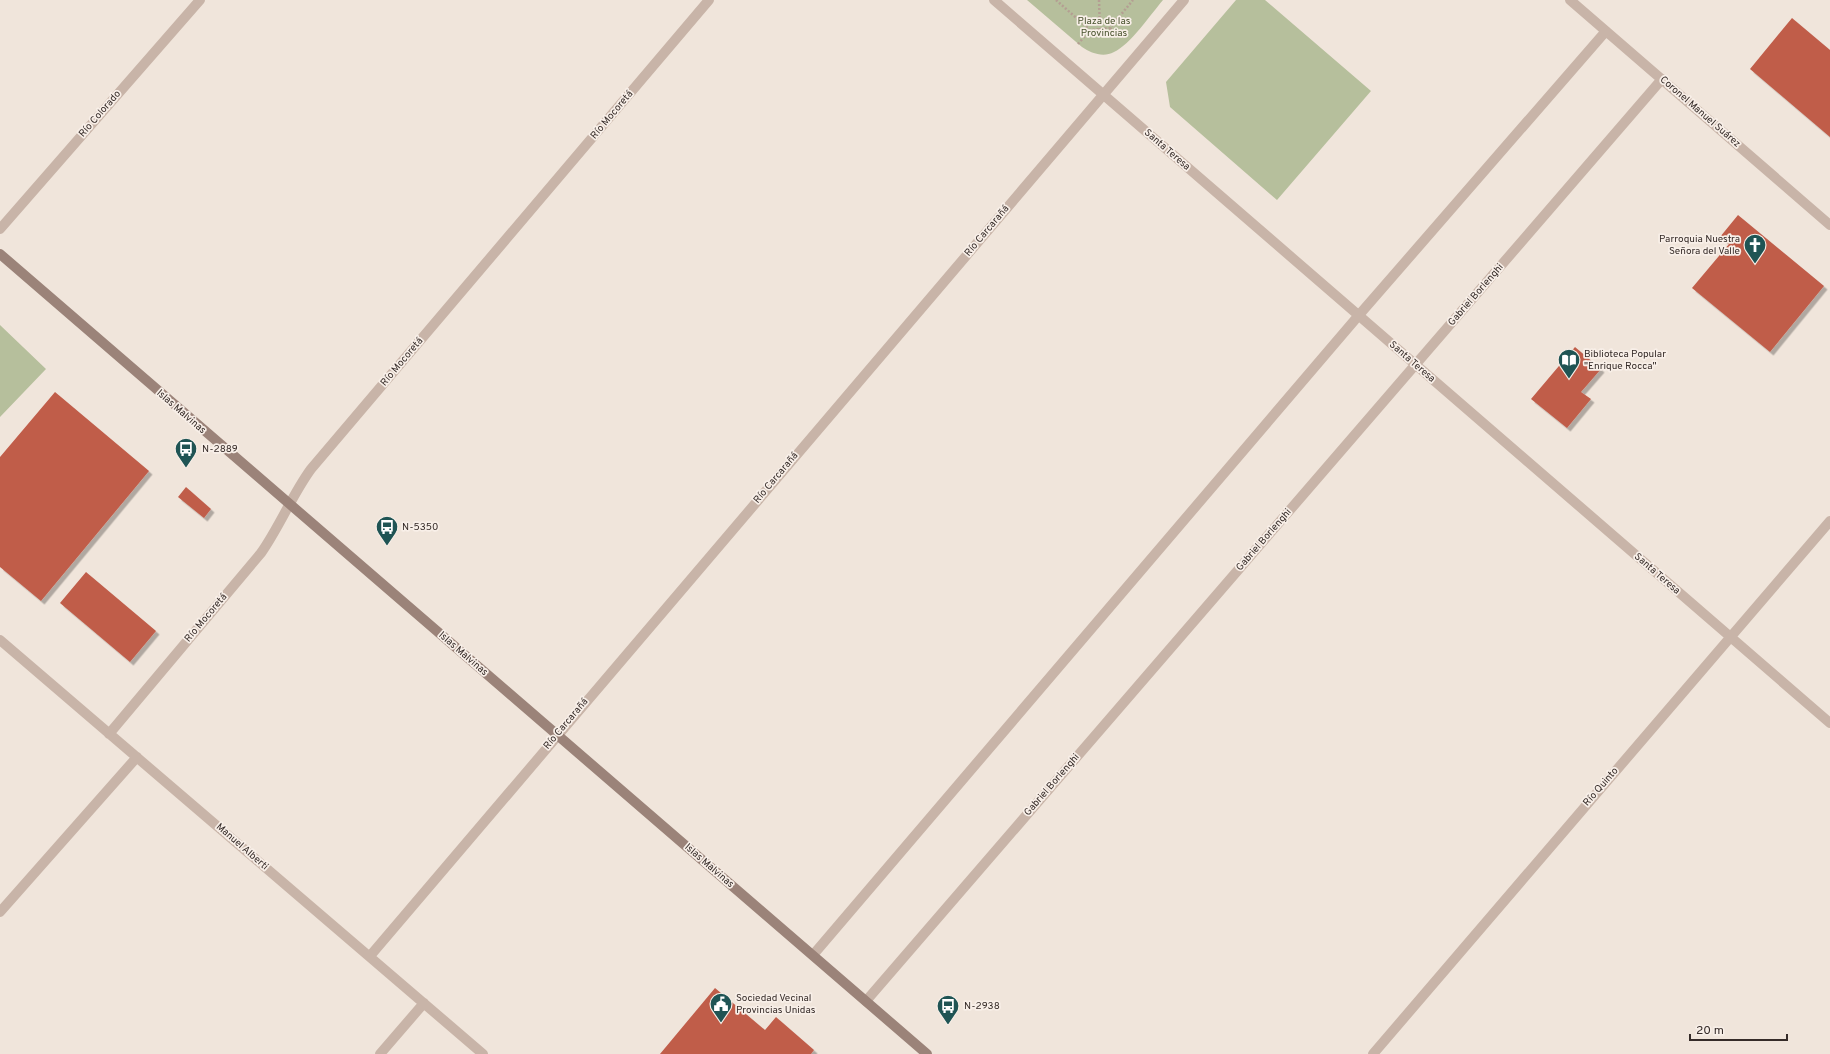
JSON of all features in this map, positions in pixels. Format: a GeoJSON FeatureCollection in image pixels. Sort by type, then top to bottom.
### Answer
{"type":"FeatureCollection","features":[{"type":"Feature","properties":{"kind":"main road","name":"Islas Malvinas"},"geometry":{"type":"LineString","coordinates":[[0,254],[927,1054]]}},
{"type":"Feature","properties":{"kind":"street","name":"Río Colorado"},"geometry":{"type":"LineString","coordinates":[[0,229],[200,0]]}},
{"type":"Feature","properties":{"kind":"street","name":"Río Mocoretá"},"geometry":{"type":"LineString","coordinates":[[109,734],[253,562],[274,533],[289,504],[311,469],[709,0]]}},
{"type":"Feature","properties":{"kind":"street","name":"Santa Teresa"},"geometry":{"type":"LineString","coordinates":[[994,0],[1830,723]]}},
{"type":"Feature","properties":{"kind":"street","name":"Río Carcarañá"},"geometry":{"type":"LineString","coordinates":[[370,956],[1184,0]]}},
{"type":"Feature","properties":{"kind":"street","name":"Coronel Manuel Suárez"},"geometry":{"type":"LineString","coordinates":[[1570,0],[1830,225]]}},
{"type":"Feature","properties":{"kind":"street"},"geometry":{"type":"LineString","coordinates":[[813,955],[1359,315],[1606,31]]}},
{"type":"Feature","properties":{"kind":"street","name":"Gabriel Borlenghi"},"geometry":{"type":"LineString","coordinates":[[866,1001],[1662,79]]}},
{"type":"Feature","properties":{"kind":"street","name":"Río Quinto"},"geometry":{"type":"LineString","coordinates":[[1373,1054],[1830,521]]}},
{"type":"Feature","properties":{"kind":"street","name":"Manuel Alberti"},"geometry":{"type":"LineString","coordinates":[[0,640],[483,1054]]}},
{"type":"Feature","properties":{"kind":"street"},"geometry":{"type":"LineString","coordinates":[[0,912],[137,757]]}},
{"type":"Feature","properties":{"kind":"street"},"geometry":{"type":"LineString","coordinates":[[380,1054],[424,1003]]}},
{"type":"Feature","properties":{"kind":"path"},"geometry":{"type":"LineString","coordinates":[[1056,0],[1090,30]]}},
{"type":"Feature","properties":{"kind":"path"},"geometry":{"type":"LineString","coordinates":[[1099,0],[1100,29]]}},
{"type":"Feature","properties":{"kind":"path"},"geometry":{"type":"LineString","coordinates":[[1078,44],[1090,30],[1110,28],[1133,0]]}},
{"type":"Feature","properties":{"kind":"path"},"geometry":{"type":"LineString","coordinates":[[1110,28],[1127,42]]}},
{"type":"Feature","properties":{"kind":"green space","name":"Plaza de las Provincias"},"geometry":{"type":"Polygon","coordinates":[[[1027,0],[1163,0],[1127,43],[1110,54],[1101,55],[1093,53],[1082,47],[1027,0]]]}},
{"type":"Feature","properties":{"kind":"green space"},"geometry":{"type":"Polygon","coordinates":[[[1236,0],[1265,0],[1371,91],[1277,200],[1170,107],[1166,82],[1236,0]]]}},
{"type":"Feature","properties":{"kind":"green space"},"geometry":{"type":"Polygon","coordinates":[[[0,325],[46,369],[0,417],[0,325]]]}},
{"type":"Feature","properties":{"kind":"building"},"geometry":{"type":"Polygon","coordinates":[[[1792,18],[1830,50],[1830,137],[1750,69],[1792,18]]]}},
{"type":"Feature","properties":{"kind":"building","name":"Parroquia Nuestra Señora del Valle"},"geometry":{"type":"Polygon","coordinates":[[[1738,215],[1824,286],[1770,352],[1692,288],[1729,244],[1720,237],[1738,215]]]}},
{"type":"Feature","properties":{"kind":"building","name":"Biblioteca Popular \"Enrique Rocca\""},"geometry":{"type":"Polygon","coordinates":[[[1575,347],[1601,369],[1581,392],[1591,399],[1567,428],[1531,399],[1575,347]]]}},
{"type":"Feature","properties":{"kind":"building"},"geometry":{"type":"Polygon","coordinates":[[[55,392],[149,471],[41,601],[0,567],[0,457],[55,392]]]}},
{"type":"Feature","properties":{"kind":"building"},"geometry":{"type":"Polygon","coordinates":[[[186,487],[211,509],[204,518],[178,497],[186,487]]]}},
{"type":"Feature","properties":{"kind":"building"},"geometry":{"type":"Polygon","coordinates":[[[86,572],[156,631],[130,662],[60,603],[86,572]]]}},
{"type":"Feature","properties":{"kind":"building","name":"Sociedad Vecinal Provincias Unidas"},"geometry":{"type":"Polygon","coordinates":[[[715,988],[765,1030],[776,1017],[814,1050],[811,1054],[660,1054],[715,988]]]}},
{"type":"Feature","properties":{"kind":"place","name":"Parroquia Nuestra Señora del Valle"},"geometry":{"type":"Point","coordinates":[1755,264]}},
{"type":"Feature","properties":{"kind":"place","name":"Biblioteca Popular \"Enrique Rocca\""},"geometry":{"type":"Point","coordinates":[1569,380]}},
{"type":"Feature","properties":{"kind":"place","name":"N-2889"},"geometry":{"type":"Point","coordinates":[186,468]}},
{"type":"Feature","properties":{"kind":"place","name":"N-5350"},"geometry":{"type":"Point","coordinates":[387,546]}},
{"type":"Feature","properties":{"kind":"place","name":"Sociedad Vecinal Provincias Unidas"},"geometry":{"type":"Point","coordinates":[721,1024]}},
{"type":"Feature","properties":{"kind":"place","name":"N-2938"},"geometry":{"type":"Point","coordinates":[948,1026]}}]}
